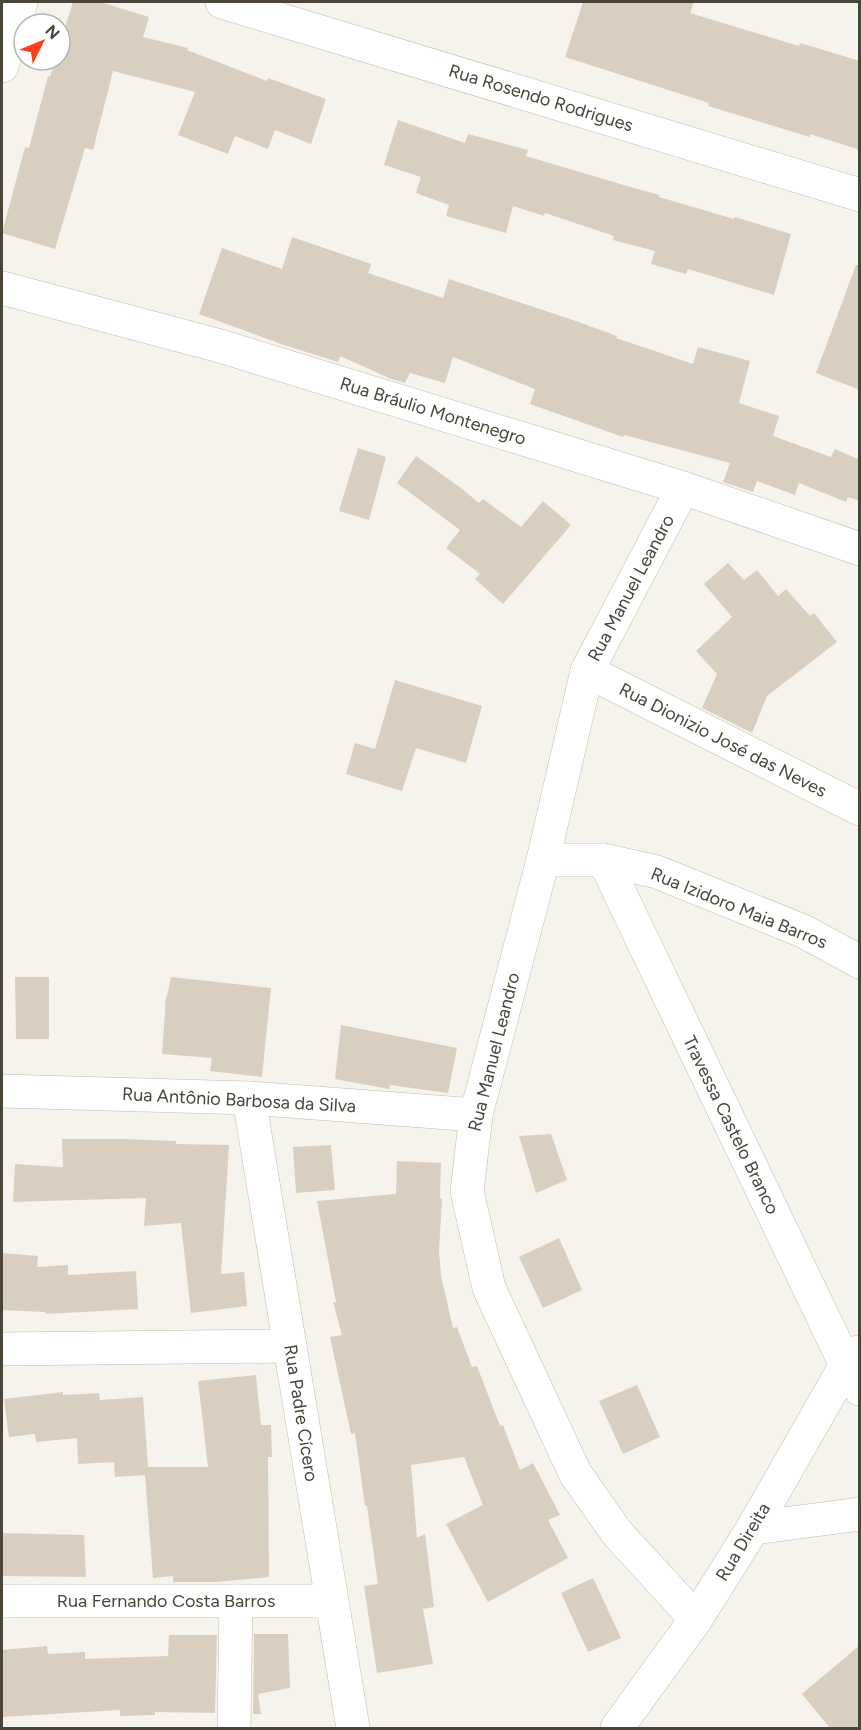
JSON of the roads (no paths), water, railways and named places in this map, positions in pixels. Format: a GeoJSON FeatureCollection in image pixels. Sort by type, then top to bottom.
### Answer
{"type":"FeatureCollection","features":[{"type":"Feature","properties":{"kind":"street"},"geometry":{"type":"LineString","coordinates":[[2,66],[21,2]]}},
{"type":"Feature","properties":{"kind":"street","name":"Rua Rosendo Rodrigues"},"geometry":{"type":"LineString","coordinates":[[222,2],[860,195]]}},
{"type":"Feature","properties":{"kind":"street","name":"Rua Bráulio Montenegro"},"geometry":{"type":"LineString","coordinates":[[2,288],[220,346],[683,488],[860,549]]}},
{"type":"Feature","properties":{"kind":"street","name":"Rua Manuel Leandro"},"geometry":{"type":"LineString","coordinates":[[683,488],[587,671],[543,860],[476,1115],[467,1191],[489,1288],[575,1473],[617,1533],[696,1619]]}},
{"type":"Feature","properties":{"kind":"street","name":"Rua Dionizio José das Neves"},"geometry":{"type":"LineString","coordinates":[[587,671],[860,809]]}},
{"type":"Feature","properties":{"kind":"street","name":"Rua Izidoro Maia Barros"},"geometry":{"type":"LineString","coordinates":[[543,860],[604,860],[657,872],[803,931],[860,962]]}},
{"type":"Feature","properties":{"kind":"street","name":"Travessa Castelo Branco"},"geometry":{"type":"LineString","coordinates":[[604,860],[855,1368]]}},
{"type":"Feature","properties":{"kind":"street","name":"Rua Antônio Barbosa da Silva"},"geometry":{"type":"LineString","coordinates":[[2,1091],[249,1098],[476,1115]]}},
{"type":"Feature","properties":{"kind":"street","name":"Rua Padre Cícero"},"geometry":{"type":"LineString","coordinates":[[249,1098],[353,1728]]}},
{"type":"Feature","properties":{"kind":"street"},"geometry":{"type":"LineString","coordinates":[[2,1349],[290,1346]]}},
{"type":"Feature","properties":{"kind":"street","name":"Rua Direita"},"geometry":{"type":"LineString","coordinates":[[617,1728],[696,1619],[855,1368]]}},
{"type":"Feature","properties":{"kind":"street"},"geometry":{"type":"LineString","coordinates":[[753,1528],[860,1514]]}},
{"type":"Feature","properties":{"kind":"street","name":"Rua Fernando Costa Barros"},"geometry":{"type":"LineString","coordinates":[[2,1601],[331,1601]]}},
{"type":"Feature","properties":{"kind":"street"},"geometry":{"type":"LineString","coordinates":[[234,1728],[236,1601]]}}]}
